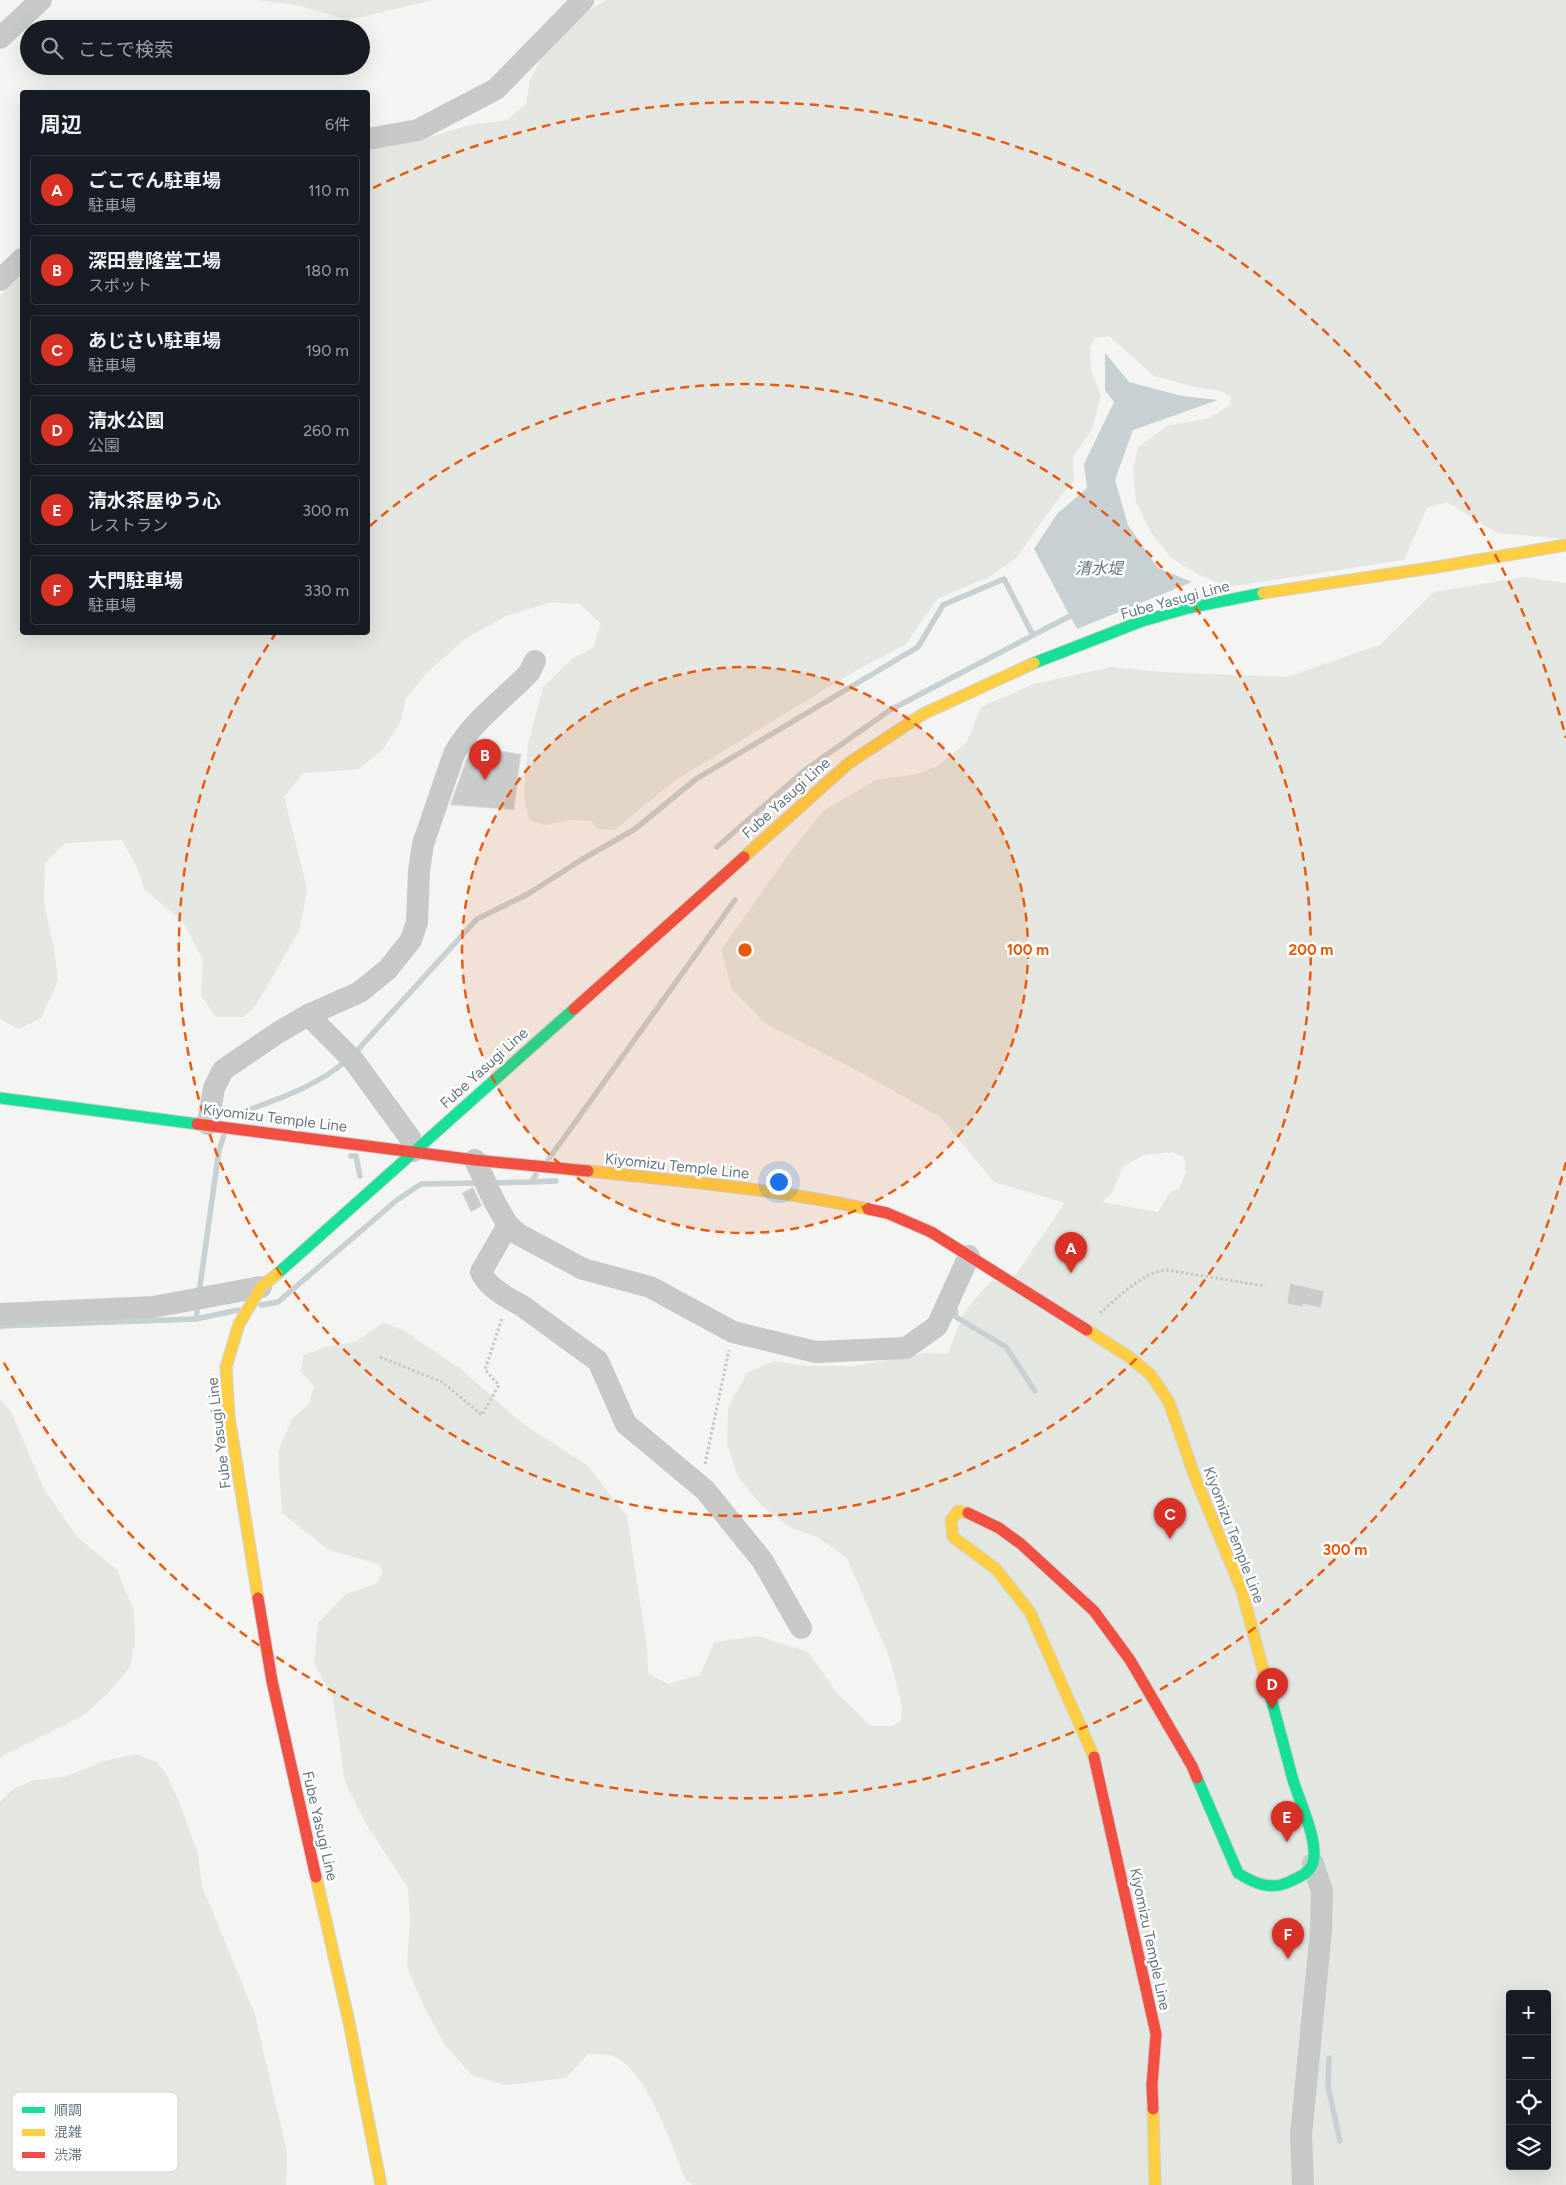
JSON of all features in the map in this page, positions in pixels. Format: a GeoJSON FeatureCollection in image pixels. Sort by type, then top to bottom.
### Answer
{"type":"FeatureCollection","features":[{"type":"Feature","properties":{"kind":"main road","name":"Fube Yasugi Line"},"geometry":{"type":"LineString","coordinates":[[381,2185],[349,2022],[272,1680],[229,1416],[226,1367],[239,1324],[260,1287],[286,1267],[849,763],[923,714],[1039,661],[1142,622],[1188,608],[1288,588],[1437,567],[1566,545]]}},
{"type":"Feature","properties":{"kind":"main road","name":"Kiyomizu Temple Line"},"geometry":{"type":"LineString","coordinates":[[0,1098],[475,1160],[723,1185],[831,1201],[887,1213],[930,1232],[1128,1356],[1151,1375],[1169,1402],[1195,1477],[1242,1591],[1294,1783],[1310,1829],[1314,1854],[1313,1864],[1308,1872],[1283,1885],[1267,1886],[1252,1881],[1238,1873],[1209,1810],[1192,1766],[1130,1660],[1094,1611],[1021,1544],[999,1528],[974,1514],[958,1511],[951,1520],[953,1537],[996,1569],[1030,1612],[1096,1759],[1156,2034],[1152,2085],[1155,2185]]}},
{"type":"Feature","properties":{"kind":"street"},"geometry":{"type":"LineString","coordinates":[[0,38],[41,0]]}},
{"type":"Feature","properties":{"kind":"street"},"geometry":{"type":"LineString","coordinates":[[370,139],[418,130],[496,89],[583,0]]}},
{"type":"Feature","properties":{"kind":"street"},"geometry":{"type":"LineString","coordinates":[[0,280],[20,261]]}},
{"type":"Feature","properties":{"kind":"street"},"geometry":{"type":"LineString","coordinates":[[208,1124],[214,1088],[223,1070],[308,1015],[360,992],[388,969],[411,940],[417,922],[419,871],[423,844],[454,754],[460,742],[472,728],[529,672],[535,661]]}},
{"type":"Feature","properties":{"kind":"street"},"geometry":{"type":"LineString","coordinates":[[308,1015],[354,1062],[410,1138],[414,1151]]}},
{"type":"Feature","properties":{"kind":"street"},"geometry":{"type":"LineString","coordinates":[[475,1160],[494,1201],[508,1225],[518,1234],[583,1269],[650,1288],[733,1332],[816,1352],[906,1348],[937,1326],[969,1256]]}},
{"type":"Feature","properties":{"kind":"street"},"geometry":{"type":"LineString","coordinates":[[508,1225],[481,1272],[484,1278],[508,1298],[521,1304],[598,1362],[626,1424],[700,1486],[762,1560],[801,1628]]}},
{"type":"Feature","properties":{"kind":"street"},"geometry":{"type":"LineString","coordinates":[[0,1314],[153,1307],[260,1287]]}},
{"type":"Feature","properties":{"kind":"street"},"geometry":{"type":"LineString","coordinates":[[1303,2185],[1301,2135],[1321,1931],[1322,1891],[1313,1864]]}},
{"type":"Feature","properties":{"kind":"path"},"geometry":{"type":"LineString","coordinates":[[1082,1327],[1155,1272],[1167,1270],[1265,1286]]}},
{"type":"Feature","properties":{"kind":"path"},"geometry":{"type":"LineString","coordinates":[[380,1356],[442,1382],[482,1415],[499,1385],[485,1370],[508,1298]]}},
{"type":"Feature","properties":{"kind":"path"},"geometry":{"type":"LineString","coordinates":[[700,1486],[733,1332]]}},
{"type":"Feature","properties":{"kind":"shaded area"},"geometry":{"type":"Polygon","coordinates":[[[256,0],[433,0],[348,20],[301,6],[256,0]]]}},
{"type":"Feature","properties":{"kind":"shaded area"},"geometry":{"type":"Polygon","coordinates":[[[607,0],[1566,0],[1566,539],[1497,533],[1447,502],[1427,508],[1404,560],[1227,587],[1198,574],[1171,558],[1150,531],[1136,502],[1133,470],[1138,447],[1167,426],[1210,418],[1230,405],[1231,397],[1218,390],[1199,388],[1154,376],[1109,336],[1095,338],[1090,348],[1091,370],[1101,395],[1092,429],[1073,457],[1074,480],[1016,558],[991,576],[937,599],[906,644],[857,670],[674,781],[615,830],[598,829],[591,821],[572,820],[544,825],[529,820],[524,796],[528,744],[543,687],[573,658],[593,648],[601,624],[580,604],[551,602],[504,617],[463,640],[427,673],[406,698],[401,720],[383,749],[359,769],[303,773],[284,797],[307,889],[300,929],[256,1005],[244,1017],[216,1017],[201,996],[203,960],[183,922],[144,889],[138,869],[122,840],[65,843],[45,863],[44,903],[54,948],[58,980],[41,1018],[19,1029],[0,1019],[0,297],[5,290],[20,278],[20,635],[370,635],[370,150],[430,137],[473,124],[506,121],[526,104],[530,80],[546,50],[583,13],[607,0]]]}},
{"type":"Feature","properties":{"kind":"shaded area"},"geometry":{"type":"Polygon","coordinates":[[[1525,577],[1566,583],[1566,2185],[693,2185],[686,2180],[658,2112],[648,2094],[627,2065],[615,2057],[588,2054],[566,2078],[505,2085],[472,2075],[445,2045],[425,2009],[407,1967],[410,1919],[408,1888],[365,1822],[345,1782],[333,1698],[314,1663],[318,1623],[346,1594],[376,1584],[383,1572],[378,1564],[329,1550],[282,1513],[278,1452],[292,1419],[309,1404],[314,1386],[300,1371],[304,1355],[326,1347],[355,1342],[383,1323],[403,1330],[462,1370],[523,1424],[587,1465],[627,1516],[647,1648],[648,1673],[668,1684],[700,1675],[714,1642],[759,1636],[808,1652],[837,1693],[871,1726],[892,1726],[901,1721],[902,1706],[890,1659],[847,1558],[817,1537],[791,1528],[762,1506],[738,1477],[727,1443],[728,1407],[747,1373],[773,1361],[808,1366],[855,1366],[926,1353],[948,1354],[964,1312],[990,1282],[1014,1277],[1065,1203],[994,1182],[941,1118],[862,1073],[766,1024],[732,990],[721,950],[788,855],[823,811],[876,780],[917,774],[937,766],[967,742],[981,707],[1034,684],[1111,667],[1160,672],[1286,677],[1380,645],[1434,592],[1525,577]],[[1173,1152],[1144,1155],[1123,1166],[1112,1193],[1102,1202],[1158,1212],[1168,1195],[1179,1188],[1186,1172],[1185,1158],[1173,1152]]]}},
{"type":"Feature","properties":{"kind":"shaded area"},"geometry":{"type":"Polygon","coordinates":[[[0,1399],[11,1412],[43,1487],[77,1537],[117,1570],[134,1611],[135,1644],[129,1668],[109,1692],[84,1715],[0,1757],[0,1399]]]}},
{"type":"Feature","properties":{"kind":"shaded area"},"geometry":{"type":"Polygon","coordinates":[[[136,1754],[157,1762],[167,1775],[180,1804],[198,1854],[202,1886],[255,2015],[287,2153],[286,2185],[0,2185],[0,1802],[13,1789],[34,1780],[65,1777],[104,1761],[136,1754]]]}},
{"type":"Feature","properties":{"kind":"water","name":"清水堤"},"geometry":{"type":"Polygon","coordinates":[[[1105,353],[1129,382],[1182,396],[1218,400],[1133,430],[1115,480],[1128,525],[1158,568],[1192,582],[1077,629],[1034,549],[1057,514],[1087,488],[1084,464],[1114,402],[1105,390],[1105,353]]]}},
{"type":"Feature","properties":{"kind":"building"},"geometry":{"type":"Polygon","coordinates":[[[474,747],[521,754],[514,810],[450,805],[466,760],[474,747]]]}},
{"type":"Feature","properties":{"kind":"building"},"geometry":{"type":"Polygon","coordinates":[[[473,1187],[482,1206],[471,1212],[462,1193],[473,1187]]]}},
{"type":"Feature","properties":{"kind":"building"},"geometry":{"type":"Polygon","coordinates":[[[1290,1283],[1324,1291],[1321,1308],[1303,1304],[1303,1307],[1287,1304],[1290,1283]]]}},
{"type":"Feature","properties":{"kind":"waterway"},"geometry":{"type":"LineString","coordinates":[[354,1054],[477,919],[528,894],[581,860],[635,829],[696,779],[918,647],[943,605],[1004,579],[1033,635]]}},
{"type":"Feature","properties":{"kind":"waterway"},"geometry":{"type":"LineString","coordinates":[[717,847],[805,770],[890,710],[1070,616]]}},
{"type":"Feature","properties":{"kind":"waterway"},"geometry":{"type":"LineString","coordinates":[[548,1160],[735,900]]}},
{"type":"Feature","properties":{"kind":"waterway"},"geometry":{"type":"LineString","coordinates":[[230,1117],[306,1087],[321,1079],[347,1060]]}},
{"type":"Feature","properties":{"kind":"waterway"},"geometry":{"type":"LineString","coordinates":[[199,1293],[219,1150],[224,1135]]}},
{"type":"Feature","properties":{"kind":"waterway"},"geometry":{"type":"LineString","coordinates":[[351,1156],[356,1156],[360,1176]]}},
{"type":"Feature","properties":{"kind":"waterway"},"geometry":{"type":"LineString","coordinates":[[491,1183],[531,1182],[536,1175]]}},
{"type":"Feature","properties":{"kind":"waterway"},"geometry":{"type":"LineString","coordinates":[[531,1182],[556,1181]]}},
{"type":"Feature","properties":{"kind":"waterway"},"geometry":{"type":"LineString","coordinates":[[261,1305],[278,1302],[397,1200],[421,1184],[479,1183]]}},
{"type":"Feature","properties":{"kind":"waterway"},"geometry":{"type":"LineString","coordinates":[[196,1319],[198,1305]]}},
{"type":"Feature","properties":{"kind":"waterway"},"geometry":{"type":"LineString","coordinates":[[955,1305],[956,1317],[1006,1347],[1035,1391]]}},
{"type":"Feature","properties":{"kind":"waterway"},"geometry":{"type":"LineString","coordinates":[[0,1326],[196,1319],[238,1310]]}},
{"type":"Feature","properties":{"kind":"waterway"},"geometry":{"type":"LineString","coordinates":[[1329,2058],[1328,2086],[1340,2141]]}},
{"type":"Feature","properties":{"kind":"traffic: fast"},"geometry":{"type":"LineString","coordinates":[[1034,663],[1142,621],[1188,608],[1263,593]]}},
{"type":"Feature","properties":{"kind":"traffic: fast"},"geometry":{"type":"LineString","coordinates":[[277,1274],[574,1009]]}},
{"type":"Feature","properties":{"kind":"traffic: fast"},"geometry":{"type":"LineString","coordinates":[[0,1098],[197,1124]]}},
{"type":"Feature","properties":{"kind":"traffic: fast"},"geometry":{"type":"LineString","coordinates":[[1197,1778],[1238,1873],[1257,1883],[1277,1886],[1300,1877],[1308,1871],[1314,1857],[1312,1835],[1293,1780],[1268,1688]]}},
{"type":"Feature","properties":{"kind":"traffic: slow"},"geometry":{"type":"LineString","coordinates":[[1263,593],[1437,567],[1566,545]]}},
{"type":"Feature","properties":{"kind":"traffic: slow"},"geometry":{"type":"LineString","coordinates":[[744,857],[849,763],[923,714],[1034,663]]}},
{"type":"Feature","properties":{"kind":"traffic: slow"},"geometry":{"type":"LineString","coordinates":[[588,1171],[763,1191],[868,1209]]}},
{"type":"Feature","properties":{"kind":"traffic: slow"},"geometry":{"type":"LineString","coordinates":[[258,1598],[229,1416],[226,1367],[239,1324],[261,1287],[277,1274]]}},
{"type":"Feature","properties":{"kind":"traffic: slow"},"geometry":{"type":"LineString","coordinates":[[1087,1330],[1128,1356],[1151,1375],[1169,1402],[1195,1477],[1242,1591],[1268,1688]]}},
{"type":"Feature","properties":{"kind":"traffic: slow"},"geometry":{"type":"LineString","coordinates":[[968,1513],[958,1511],[951,1520],[953,1537],[996,1569],[1030,1612],[1094,1757]]}},
{"type":"Feature","properties":{"kind":"traffic: slow"},"geometry":{"type":"LineString","coordinates":[[316,1877],[349,2022],[381,2185]]}},
{"type":"Feature","properties":{"kind":"traffic: slow"},"geometry":{"type":"LineString","coordinates":[[1153,2109],[1155,2185]]}},
{"type":"Feature","properties":{"kind":"traffic: jam"},"geometry":{"type":"LineString","coordinates":[[574,1009],[744,857]]}},
{"type":"Feature","properties":{"kind":"traffic: jam"},"geometry":{"type":"LineString","coordinates":[[197,1124],[475,1160],[588,1171]]}},
{"type":"Feature","properties":{"kind":"traffic: jam"},"geometry":{"type":"LineString","coordinates":[[868,1209],[887,1213],[931,1232],[1087,1330]]}},
{"type":"Feature","properties":{"kind":"traffic: jam"},"geometry":{"type":"LineString","coordinates":[[968,1513],[999,1528],[1021,1544],[1094,1611],[1130,1660],[1192,1766],[1197,1778]]}},
{"type":"Feature","properties":{"kind":"traffic: jam"},"geometry":{"type":"LineString","coordinates":[[258,1598],[272,1681],[316,1877]]}},
{"type":"Feature","properties":{"kind":"traffic: jam"},"geometry":{"type":"LineString","coordinates":[[1094,1757],[1156,2034],[1152,2085],[1153,2109]]}},
{"type":"Feature","properties":{"kind":"place","name":"深田豊隆堂工場"},"geometry":{"type":"Point","coordinates":[485,780]}},
{"type":"Feature","properties":{"kind":"place","name":"ごこでん駐車場"},"geometry":{"type":"Point","coordinates":[1071,1273]}},
{"type":"Feature","properties":{"kind":"place","name":"あじさい駐車場"},"geometry":{"type":"Point","coordinates":[1170,1539]}},
{"type":"Feature","properties":{"kind":"place","name":"清水公園"},"geometry":{"type":"Point","coordinates":[1272,1709]}},
{"type":"Feature","properties":{"kind":"place","name":"清水茶屋ゆう心"},"geometry":{"type":"Point","coordinates":[1287,1842]}},
{"type":"Feature","properties":{"kind":"place","name":"大門駐車場"},"geometry":{"type":"Point","coordinates":[1288,1959]}}]}
